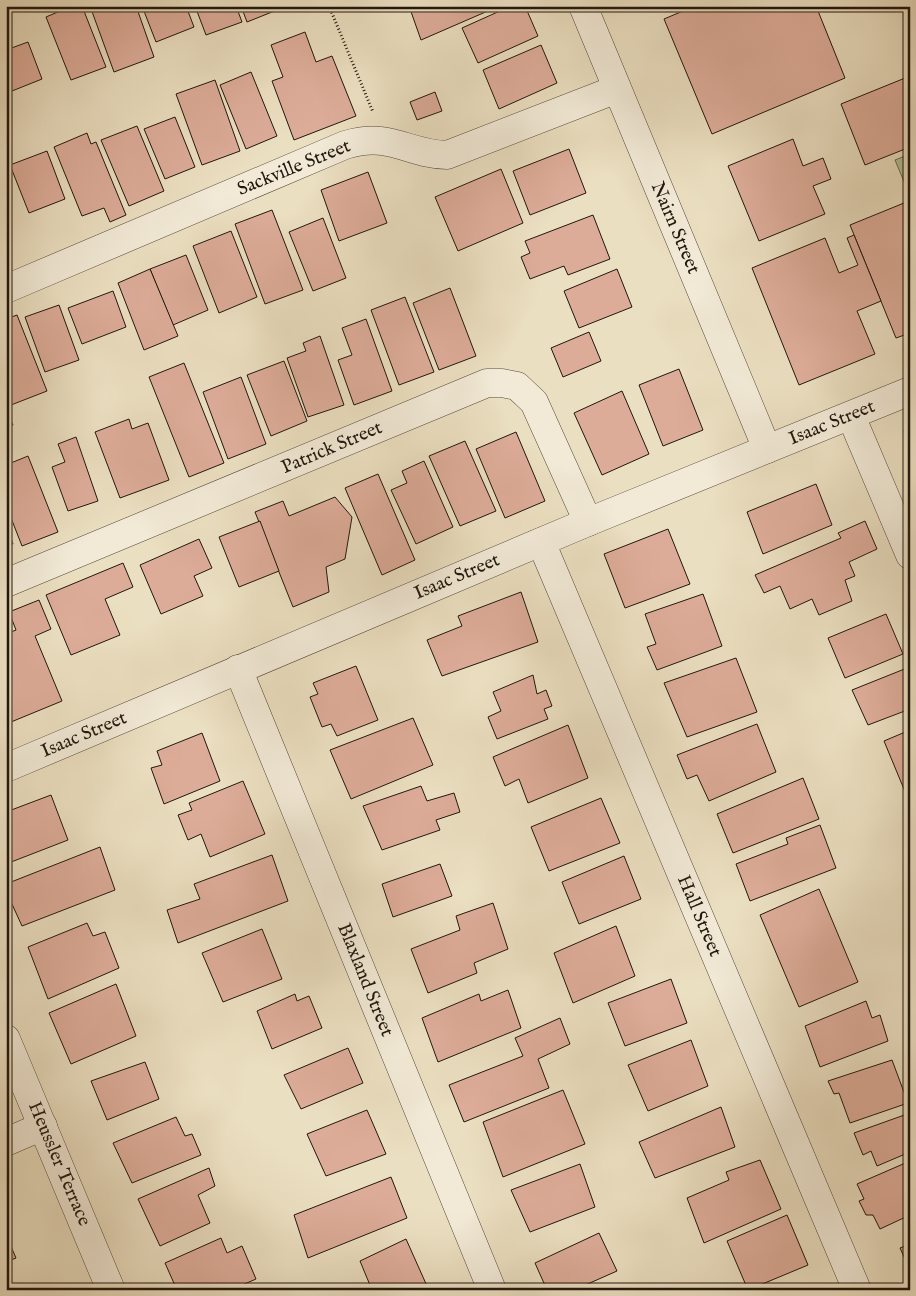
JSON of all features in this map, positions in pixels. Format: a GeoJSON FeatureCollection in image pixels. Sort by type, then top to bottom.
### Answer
{"type":"FeatureCollection","features":[{"type":"Feature","properties":{"kind":"street","name":"Nairn Street"},"geometry":{"type":"LineString","coordinates":[[583,6],[767,449]]}},
{"type":"Feature","properties":{"kind":"street","name":"Sackville Street"},"geometry":{"type":"LineString","coordinates":[[6,289],[345,145],[360,141],[383,140],[436,155],[452,154],[617,89]]}},
{"type":"Feature","properties":{"kind":"street","name":"Patrick Street"},"geometry":{"type":"LineString","coordinates":[[6,583],[487,384],[502,382],[517,386],[534,402],[588,522]]}},
{"type":"Feature","properties":{"kind":"street","name":"Isaac Street"},"geometry":{"type":"LineString","coordinates":[[6,768],[588,522],[910,391]]}},
{"type":"Feature","properties":{"kind":"street"},"geometry":{"type":"LineString","coordinates":[[851,416],[910,555]]}},
{"type":"Feature","properties":{"kind":"street","name":"Hall Street"},"geometry":{"type":"LineString","coordinates":[[541,542],[857,1290]]}},
{"type":"Feature","properties":{"kind":"street","name":"Blaxland Street"},"geometry":{"type":"LineString","coordinates":[[238,669],[492,1290]]}},
{"type":"Feature","properties":{"kind":"street","name":"Heussler Terrace"},"geometry":{"type":"LineString","coordinates":[[6,1039],[111,1290]]}},
{"type":"Feature","properties":{"kind":"street"},"geometry":{"type":"LineString","coordinates":[[6,1142],[43,1126]]}},
{"type":"Feature","properties":{"kind":"path"},"geometry":{"type":"LineString","coordinates":[[329,6],[374,114]]}},
{"type":"Feature","properties":{"kind":"green space"},"geometry":{"type":"Polygon","coordinates":[[[910,154],[910,196],[895,160],[910,154]]]}},
{"type":"Feature","properties":{"kind":"building"},"geometry":{"type":"Polygon","coordinates":[[[72,6],[82,6],[106,67],[71,80],[46,17],[72,6]]]}},
{"type":"Feature","properties":{"kind":"building"},"geometry":{"type":"Polygon","coordinates":[[[90,6],[136,6],[154,57],[114,72],[90,6]]]}},
{"type":"Feature","properties":{"kind":"building"},"geometry":{"type":"Polygon","coordinates":[[[142,6],[186,6],[194,27],[156,42],[142,6]]]}},
{"type":"Feature","properties":{"kind":"building"},"geometry":{"type":"Polygon","coordinates":[[[195,6],[236,6],[242,22],[206,35],[195,6]]]}},
{"type":"Feature","properties":{"kind":"building"},"geometry":{"type":"Polygon","coordinates":[[[241,6],[287,6],[247,22],[241,6]]]}},
{"type":"Feature","properties":{"kind":"building"},"geometry":{"type":"Polygon","coordinates":[[[409,6],[497,6],[497,7],[421,40],[409,6]]]}},
{"type":"Feature","properties":{"kind":"building"},"geometry":{"type":"Polygon","coordinates":[[[511,6],[525,6],[538,36],[478,63],[462,28],[511,6]]]}},
{"type":"Feature","properties":{"kind":"building"},"geometry":{"type":"Polygon","coordinates":[[[695,6],[816,6],[845,78],[712,134],[664,19],[695,6]]]}},
{"type":"Feature","properties":{"kind":"building"},"geometry":{"type":"Polygon","coordinates":[[[305,32],[316,62],[332,56],[356,116],[294,140],[272,81],[283,77],[271,45],[305,32]]]}},
{"type":"Feature","properties":{"kind":"building"},"geometry":{"type":"Polygon","coordinates":[[[28,42],[42,79],[7,93],[6,50],[28,42]]]}},
{"type":"Feature","properties":{"kind":"building"},"geometry":{"type":"Polygon","coordinates":[[[541,45],[557,83],[499,109],[483,70],[541,45]]]}},
{"type":"Feature","properties":{"kind":"building"},"geometry":{"type":"Polygon","coordinates":[[[251,72],[277,136],[246,149],[220,85],[251,72]]]}},
{"type":"Feature","properties":{"kind":"building"},"geometry":{"type":"Polygon","coordinates":[[[910,76],[910,147],[865,165],[841,104],[910,76]]]}},
{"type":"Feature","properties":{"kind":"building"},"geometry":{"type":"Polygon","coordinates":[[[215,80],[240,151],[202,165],[176,94],[215,80]]]}},
{"type":"Feature","properties":{"kind":"building"},"geometry":{"type":"Polygon","coordinates":[[[435,92],[442,111],[417,120],[410,102],[435,92]]]}},
{"type":"Feature","properties":{"kind":"building"},"geometry":{"type":"Polygon","coordinates":[[[175,117],[195,167],[165,179],[144,129],[175,117]]]}},
{"type":"Feature","properties":{"kind":"building"},"geometry":{"type":"Polygon","coordinates":[[[137,126],[164,191],[129,206],[101,140],[137,126]]]}},
{"type":"Feature","properties":{"kind":"building"},"geometry":{"type":"Polygon","coordinates":[[[87,133],[91,144],[96,142],[126,215],[110,222],[104,208],[82,216],[54,147],[87,133]]]}},
{"type":"Feature","properties":{"kind":"building"},"geometry":{"type":"Polygon","coordinates":[[[793,139],[803,166],[823,158],[831,179],[813,186],[825,214],[759,241],[728,166],[793,139]]]}},
{"type":"Feature","properties":{"kind":"building"},"geometry":{"type":"Polygon","coordinates":[[[569,149],[586,193],[530,215],[513,171],[569,149]]]}},
{"type":"Feature","properties":{"kind":"building"},"geometry":{"type":"Polygon","coordinates":[[[47,151],[65,199],[29,213],[10,165],[47,151]]]}},
{"type":"Feature","properties":{"kind":"building"},"geometry":{"type":"Polygon","coordinates":[[[501,169],[523,223],[458,251],[435,197],[501,169]]]}},
{"type":"Feature","properties":{"kind":"building"},"geometry":{"type":"Polygon","coordinates":[[[368,172],[387,223],[339,241],[321,190],[368,172]]]}},
{"type":"Feature","properties":{"kind":"building"},"geometry":{"type":"Polygon","coordinates":[[[904,203],[910,217],[910,333],[896,338],[850,225],[904,203]]]}},
{"type":"Feature","properties":{"kind":"building"},"geometry":{"type":"Polygon","coordinates":[[[272,210],[303,290],[265,304],[235,224],[272,210]]]}},
{"type":"Feature","properties":{"kind":"building"},"geometry":{"type":"Polygon","coordinates":[[[593,215],[610,259],[568,275],[564,266],[530,279],[521,257],[530,253],[525,241],[593,215]]]}},
{"type":"Feature","properties":{"kind":"building"},"geometry":{"type":"Polygon","coordinates":[[[323,218],[346,278],[313,291],[289,232],[323,218]]]}},
{"type":"Feature","properties":{"kind":"building"},"geometry":{"type":"Polygon","coordinates":[[[231,231],[257,297],[219,313],[193,246],[231,231]]]}},
{"type":"Feature","properties":{"kind":"building"},"geometry":{"type":"Polygon","coordinates":[[[854,235],[881,301],[857,311],[875,354],[799,385],[752,268],[825,238],[839,273],[858,265],[847,238],[854,235]]]}},
{"type":"Feature","properties":{"kind":"building"},"geometry":{"type":"Polygon","coordinates":[[[186,255],[208,310],[173,325],[150,269],[186,255]]]}},
{"type":"Feature","properties":{"kind":"building"},"geometry":{"type":"Polygon","coordinates":[[[150,269],[178,336],[144,350],[118,283],[150,269]]]}},
{"type":"Feature","properties":{"kind":"building"},"geometry":{"type":"Polygon","coordinates":[[[617,269],[632,307],[579,328],[564,291],[617,269]]]}},
{"type":"Feature","properties":{"kind":"building"},"geometry":{"type":"Polygon","coordinates":[[[450,288],[476,356],[439,370],[413,303],[450,288]]]}},
{"type":"Feature","properties":{"kind":"building"},"geometry":{"type":"Polygon","coordinates":[[[113,291],[126,327],[82,344],[68,308],[113,291]]]}},
{"type":"Feature","properties":{"kind":"building"},"geometry":{"type":"Polygon","coordinates":[[[405,297],[434,372],[399,385],[371,310],[405,297]]]}},
{"type":"Feature","properties":{"kind":"building"},"geometry":{"type":"Polygon","coordinates":[[[59,305],[79,360],[45,372],[25,317],[59,305]]]}},
{"type":"Feature","properties":{"kind":"building"},"geometry":{"type":"Polygon","coordinates":[[[17,315],[47,391],[11,405],[6,392],[6,319],[17,315]]]}},
{"type":"Feature","properties":{"kind":"building"},"geometry":{"type":"Polygon","coordinates":[[[366,319],[392,391],[354,405],[338,360],[352,355],[342,328],[366,319]]]}},
{"type":"Feature","properties":{"kind":"building"},"geometry":{"type":"Polygon","coordinates":[[[589,332],[601,361],[563,377],[551,348],[589,332]]]}},
{"type":"Feature","properties":{"kind":"building"},"geometry":{"type":"Polygon","coordinates":[[[320,336],[344,405],[308,417],[287,358],[306,351],[303,343],[320,336]]]}},
{"type":"Feature","properties":{"kind":"building"},"geometry":{"type":"Polygon","coordinates":[[[284,361],[307,421],[271,436],[247,375],[284,361]]]}},
{"type":"Feature","properties":{"kind":"building"},"geometry":{"type":"Polygon","coordinates":[[[184,363],[224,463],[189,477],[149,377],[184,363]]]}},
{"type":"Feature","properties":{"kind":"building"},"geometry":{"type":"Polygon","coordinates":[[[679,369],[703,430],[663,446],[639,385],[679,369]]]}},
{"type":"Feature","properties":{"kind":"building"},"geometry":{"type":"Polygon","coordinates":[[[241,377],[266,444],[228,459],[203,392],[241,377]]]}},
{"type":"Feature","properties":{"kind":"building"},"geometry":{"type":"Polygon","coordinates":[[[622,391],[649,454],[602,475],[574,413],[622,391]]]}},
{"type":"Feature","properties":{"kind":"building"},"geometry":{"type":"Polygon","coordinates":[[[6,409],[13,425],[6,428],[6,409]]]}},
{"type":"Feature","properties":{"kind":"building"},"geometry":{"type":"Polygon","coordinates":[[[129,419],[132,429],[148,423],[169,480],[120,498],[95,432],[129,419]]]}},
{"type":"Feature","properties":{"kind":"building"},"geometry":{"type":"Polygon","coordinates":[[[910,429],[910,445],[904,431],[910,429]]]}},
{"type":"Feature","properties":{"kind":"building"},"geometry":{"type":"Polygon","coordinates":[[[516,432],[545,501],[505,518],[476,449],[516,432]]]}},
{"type":"Feature","properties":{"kind":"building"},"geometry":{"type":"Polygon","coordinates":[[[76,437],[98,501],[68,511],[52,467],[65,462],[58,444],[76,437]]]}},
{"type":"Feature","properties":{"kind":"building"},"geometry":{"type":"Polygon","coordinates":[[[465,441],[496,511],[460,526],[429,456],[465,441]]]}},
{"type":"Feature","properties":{"kind":"building"},"geometry":{"type":"Polygon","coordinates":[[[28,456],[58,532],[22,546],[6,505],[6,485],[10,484],[6,465],[28,456]]]}},
{"type":"Feature","properties":{"kind":"building"},"geometry":{"type":"Polygon","coordinates":[[[424,461],[453,527],[416,544],[391,490],[407,483],[402,471],[424,461]]]}},
{"type":"Feature","properties":{"kind":"building"},"geometry":{"type":"Polygon","coordinates":[[[378,474],[415,560],[382,575],[345,488],[378,474]]]}},
{"type":"Feature","properties":{"kind":"building"},"geometry":{"type":"Polygon","coordinates":[[[816,484],[832,525],[763,554],[747,512],[816,484]]]}},
{"type":"Feature","properties":{"kind":"building"},"geometry":{"type":"Polygon","coordinates":[[[335,497],[352,517],[345,559],[326,567],[329,592],[293,607],[255,512],[283,501],[289,516],[335,497]]]}},
{"type":"Feature","properties":{"kind":"building"},"geometry":{"type":"Polygon","coordinates":[[[260,521],[279,571],[239,587],[219,537],[260,521]]]}},
{"type":"Feature","properties":{"kind":"building"},"geometry":{"type":"Polygon","coordinates":[[[865,521],[877,549],[849,562],[855,576],[845,580],[852,601],[819,615],[812,599],[790,609],[780,586],[764,593],[755,575],[841,538],[838,533],[865,521]]]}},
{"type":"Feature","properties":{"kind":"building"},"geometry":{"type":"Polygon","coordinates":[[[6,525],[13,544],[6,546],[6,525]]]}},
{"type":"Feature","properties":{"kind":"building"},"geometry":{"type":"Polygon","coordinates":[[[668,529],[690,584],[625,608],[604,554],[668,529]]]}},
{"type":"Feature","properties":{"kind":"building"},"geometry":{"type":"Polygon","coordinates":[[[199,539],[212,568],[194,576],[203,596],[161,614],[140,565],[199,539]]]}},
{"type":"Feature","properties":{"kind":"building"},"geometry":{"type":"Polygon","coordinates":[[[123,563],[133,587],[105,599],[120,635],[71,655],[46,595],[123,563]]]}},
{"type":"Feature","properties":{"kind":"building"},"geometry":{"type":"Polygon","coordinates":[[[521,592],[538,642],[442,676],[427,640],[462,626],[458,616],[521,592]]]}},
{"type":"Feature","properties":{"kind":"building"},"geometry":{"type":"Polygon","coordinates":[[[703,594],[722,646],[657,670],[647,647],[656,644],[645,614],[703,594]]]}},
{"type":"Feature","properties":{"kind":"building"},"geometry":{"type":"Polygon","coordinates":[[[39,600],[51,629],[35,636],[62,701],[11,722],[6,710],[6,634],[16,630],[9,612],[39,600]]]}},
{"type":"Feature","properties":{"kind":"building"},"geometry":{"type":"Polygon","coordinates":[[[886,614],[903,654],[845,678],[828,638],[886,614]]]}},
{"type":"Feature","properties":{"kind":"building"},"geometry":{"type":"Polygon","coordinates":[[[736,658],[757,712],[687,737],[664,683],[736,658]]]}},
{"type":"Feature","properties":{"kind":"building"},"geometry":{"type":"Polygon","coordinates":[[[356,666],[378,720],[337,736],[331,724],[322,727],[310,697],[318,694],[313,683],[356,666]]]}},
{"type":"Feature","properties":{"kind":"building"},"geometry":{"type":"Polygon","coordinates":[[[907,668],[910,675],[910,709],[868,725],[852,690],[907,668]]]}},
{"type":"Feature","properties":{"kind":"building"},"geometry":{"type":"Polygon","coordinates":[[[533,675],[537,694],[546,690],[552,706],[544,709],[548,719],[497,739],[488,717],[501,711],[493,692],[533,675]]]}},
{"type":"Feature","properties":{"kind":"building"},"geometry":{"type":"Polygon","coordinates":[[[413,718],[433,765],[351,799],[330,750],[413,718]]]}},
{"type":"Feature","properties":{"kind":"building"},"geometry":{"type":"Polygon","coordinates":[[[757,724],[776,772],[709,801],[697,775],[687,779],[677,755],[757,724]]]}},
{"type":"Feature","properties":{"kind":"building"},"geometry":{"type":"Polygon","coordinates":[[[568,725],[588,778],[528,803],[519,779],[505,786],[493,757],[568,725]]]}},
{"type":"Feature","properties":{"kind":"building"},"geometry":{"type":"Polygon","coordinates":[[[910,730],[910,793],[906,794],[884,741],[910,730]]]}},
{"type":"Feature","properties":{"kind":"building"},"geometry":{"type":"Polygon","coordinates":[[[202,733],[220,781],[164,804],[151,768],[162,765],[157,751],[202,733]]]}},
{"type":"Feature","properties":{"kind":"building"},"geometry":{"type":"Polygon","coordinates":[[[803,778],[819,819],[733,853],[717,814],[803,778]]]}},
{"type":"Feature","properties":{"kind":"building"},"geometry":{"type":"Polygon","coordinates":[[[243,781],[265,834],[210,857],[201,834],[188,840],[178,815],[192,810],[189,803],[243,781]]]}},
{"type":"Feature","properties":{"kind":"building"},"geometry":{"type":"Polygon","coordinates":[[[421,786],[427,801],[454,793],[460,812],[436,820],[440,830],[382,850],[363,806],[421,786]]]}},
{"type":"Feature","properties":{"kind":"building"},"geometry":{"type":"Polygon","coordinates":[[[51,795],[68,840],[6,864],[6,812],[51,795]]]}},
{"type":"Feature","properties":{"kind":"building"},"geometry":{"type":"Polygon","coordinates":[[[601,798],[620,843],[549,871],[531,827],[601,798]]]}},
{"type":"Feature","properties":{"kind":"building"},"geometry":{"type":"Polygon","coordinates":[[[820,825],[836,868],[750,901],[736,864],[788,844],[786,838],[820,825]]]}},
{"type":"Feature","properties":{"kind":"building"},"geometry":{"type":"Polygon","coordinates":[[[100,847],[115,890],[22,926],[6,891],[6,884],[100,847]]]}},
{"type":"Feature","properties":{"kind":"building"},"geometry":{"type":"Polygon","coordinates":[[[272,855],[288,901],[178,943],[167,910],[200,899],[194,884],[272,855]]]}},
{"type":"Feature","properties":{"kind":"building"},"geometry":{"type":"Polygon","coordinates":[[[624,856],[641,899],[579,924],[562,882],[624,856]]]}},
{"type":"Feature","properties":{"kind":"building"},"geometry":{"type":"Polygon","coordinates":[[[440,864],[452,896],[393,917],[382,884],[440,864]]]}},
{"type":"Feature","properties":{"kind":"building"},"geometry":{"type":"Polygon","coordinates":[[[819,889],[858,982],[799,1007],[760,915],[819,889]]]}},
{"type":"Feature","properties":{"kind":"building"},"geometry":{"type":"Polygon","coordinates":[[[493,903],[508,949],[474,963],[477,973],[428,993],[411,949],[460,930],[456,916],[493,903]]]}},
{"type":"Feature","properties":{"kind":"building"},"geometry":{"type":"Polygon","coordinates":[[[87,923],[93,936],[105,932],[119,968],[48,999],[28,947],[87,923]]]}},
{"type":"Feature","properties":{"kind":"building"},"geometry":{"type":"Polygon","coordinates":[[[616,926],[635,976],[573,1003],[554,953],[616,926]]]}},
{"type":"Feature","properties":{"kind":"building"},"geometry":{"type":"Polygon","coordinates":[[[262,929],[282,979],[223,1002],[202,953],[262,929]]]}},
{"type":"Feature","properties":{"kind":"building"},"geometry":{"type":"Polygon","coordinates":[[[671,979],[687,1023],[625,1046],[608,1003],[671,979]]]}},
{"type":"Feature","properties":{"kind":"building"},"geometry":{"type":"Polygon","coordinates":[[[116,984],[136,1036],[71,1064],[49,1013],[116,984]]]}},
{"type":"Feature","properties":{"kind":"building"},"geometry":{"type":"Polygon","coordinates":[[[508,990],[521,1028],[438,1062],[422,1018],[479,994],[481,1001],[508,990]]]}},
{"type":"Feature","properties":{"kind":"building"},"geometry":{"type":"Polygon","coordinates":[[[295,994],[297,1001],[309,996],[322,1028],[272,1049],[257,1011],[295,994]]]}},
{"type":"Feature","properties":{"kind":"building"},"geometry":{"type":"Polygon","coordinates":[[[866,1001],[872,1018],[880,1015],[888,1041],[820,1067],[805,1026],[866,1001]]]}},
{"type":"Feature","properties":{"kind":"building"},"geometry":{"type":"Polygon","coordinates":[[[560,1018],[570,1044],[538,1059],[549,1088],[464,1122],[449,1085],[523,1056],[515,1038],[560,1018]]]}},
{"type":"Feature","properties":{"kind":"building"},"geometry":{"type":"Polygon","coordinates":[[[691,1040],[708,1086],[648,1111],[628,1065],[691,1040]]]}},
{"type":"Feature","properties":{"kind":"building"},"geometry":{"type":"Polygon","coordinates":[[[348,1048],[363,1083],[301,1109],[284,1075],[348,1048]]]}},
{"type":"Feature","properties":{"kind":"building"},"geometry":{"type":"Polygon","coordinates":[[[892,1060],[908,1103],[850,1123],[839,1093],[834,1094],[828,1081],[892,1060]]]}},
{"type":"Feature","properties":{"kind":"building"},"geometry":{"type":"Polygon","coordinates":[[[145,1062],[159,1099],[107,1120],[91,1081],[145,1062]]]}},
{"type":"Feature","properties":{"kind":"building"},"geometry":{"type":"Polygon","coordinates":[[[563,1090],[585,1144],[503,1177],[483,1122],[563,1090]]]}},
{"type":"Feature","properties":{"kind":"building"},"geometry":{"type":"Polygon","coordinates":[[[721,1107],[735,1147],[655,1178],[639,1142],[721,1107]]]}},
{"type":"Feature","properties":{"kind":"building"},"geometry":{"type":"Polygon","coordinates":[[[367,1110],[386,1154],[326,1176],[307,1134],[367,1110]]]}},
{"type":"Feature","properties":{"kind":"building"},"geometry":{"type":"Polygon","coordinates":[[[910,1113],[910,1152],[877,1166],[871,1151],[863,1155],[854,1133],[910,1113]]]}},
{"type":"Feature","properties":{"kind":"building"},"geometry":{"type":"Polygon","coordinates":[[[176,1117],[185,1136],[192,1134],[201,1155],[132,1183],[113,1143],[176,1117]]]}},
{"type":"Feature","properties":{"kind":"building"},"geometry":{"type":"Polygon","coordinates":[[[760,1160],[781,1209],[704,1243],[687,1198],[729,1180],[726,1172],[760,1160]]]}},
{"type":"Feature","properties":{"kind":"building"},"geometry":{"type":"Polygon","coordinates":[[[910,1161],[910,1215],[880,1229],[873,1215],[866,1215],[859,1201],[864,1199],[857,1184],[910,1161]]]}},
{"type":"Feature","properties":{"kind":"building"},"geometry":{"type":"Polygon","coordinates":[[[580,1164],[595,1207],[530,1232],[511,1190],[580,1164]]]}},
{"type":"Feature","properties":{"kind":"building"},"geometry":{"type":"Polygon","coordinates":[[[209,1168],[215,1186],[198,1195],[210,1223],[160,1246],[138,1199],[209,1168]]]}},
{"type":"Feature","properties":{"kind":"building"},"geometry":{"type":"Polygon","coordinates":[[[391,1177],[407,1218],[308,1258],[294,1215],[391,1177]]]}},
{"type":"Feature","properties":{"kind":"building"},"geometry":{"type":"Polygon","coordinates":[[[787,1215],[808,1265],[748,1290],[727,1241],[787,1215]]]}},
{"type":"Feature","properties":{"kind":"building"},"geometry":{"type":"Polygon","coordinates":[[[599,1233],[617,1271],[574,1290],[547,1290],[535,1263],[599,1233]]]}},
{"type":"Feature","properties":{"kind":"building"},"geometry":{"type":"Polygon","coordinates":[[[6,1235],[16,1258],[6,1262],[6,1235]]]}},
{"type":"Feature","properties":{"kind":"building"},"geometry":{"type":"Polygon","coordinates":[[[221,1238],[227,1253],[242,1246],[256,1279],[231,1290],[177,1290],[165,1263],[221,1238]]]}},
{"type":"Feature","properties":{"kind":"building"},"geometry":{"type":"Polygon","coordinates":[[[406,1239],[427,1286],[418,1290],[372,1290],[360,1261],[406,1239]]]}},
{"type":"Feature","properties":{"kind":"building"},"geometry":{"type":"Polygon","coordinates":[[[910,1244],[910,1270],[900,1248],[910,1244]]]}}]}
